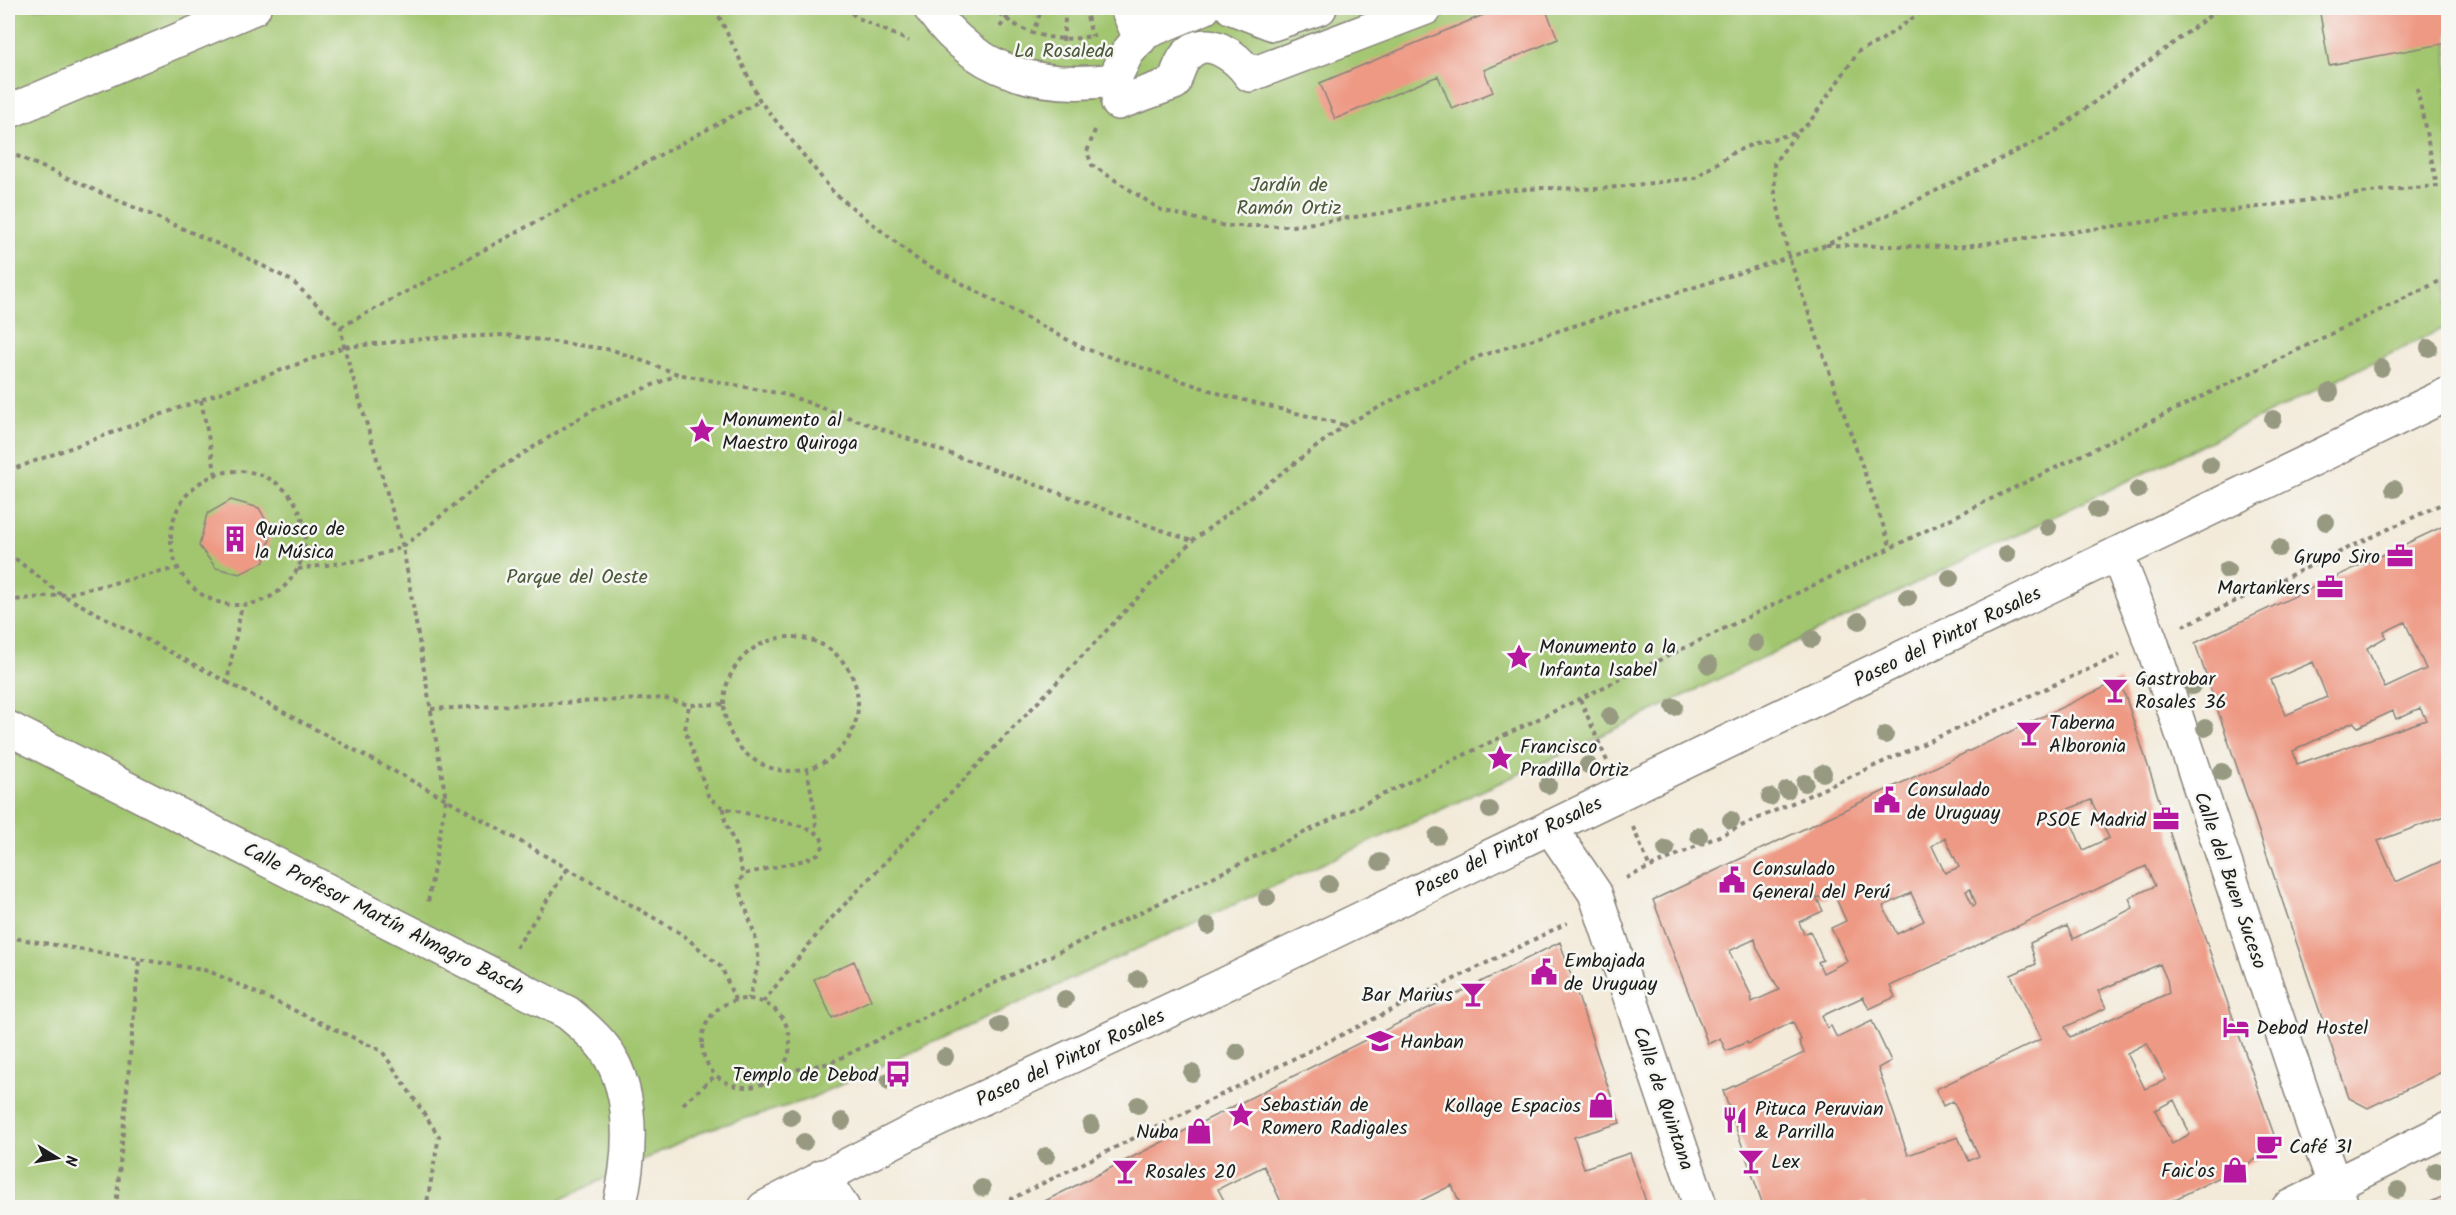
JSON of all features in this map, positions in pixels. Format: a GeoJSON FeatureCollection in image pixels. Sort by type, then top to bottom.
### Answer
{"type":"FeatureCollection","features":[{"type":"Feature","properties":{"kind":"street"},"geometry":{"type":"LineString","coordinates":[[8,112],[254,8]]}},
{"type":"Feature","properties":{"kind":"street"},"geometry":{"type":"LineString","coordinates":[[930,8],[944,26],[978,56],[1017,75],[1038,81],[1090,83],[1114,80],[1127,53],[1144,33],[1204,8]]}},
{"type":"Feature","properties":{"kind":"street"},"geometry":{"type":"LineString","coordinates":[[1127,8],[1140,39]]}},
{"type":"Feature","properties":{"kind":"street"},"geometry":{"type":"LineString","coordinates":[[1250,11],[1273,24],[1320,8]]}},
{"type":"Feature","properties":{"kind":"street"},"geometry":{"type":"LineString","coordinates":[[1118,103],[1174,83],[1186,56],[1195,49],[1210,46],[1222,50],[1235,58],[1250,75],[1426,8]]}},
{"type":"Feature","properties":{"kind":"street","name":"Paseo del Pintor Rosales"},"geometry":{"type":"LineString","coordinates":[[764,1208],[822,1176],[2448,394]]}},
{"type":"Feature","properties":{"kind":"street","name":"Calle del Buen Suceso"},"geometry":{"type":"LineString","coordinates":[[2117,554],[2151,641],[2338,1195]]}},
{"type":"Feature","properties":{"kind":"street","name":"Calle Profesor Martín Almagro Basch"},"geometry":{"type":"LineString","coordinates":[[8,728],[568,1013],[588,1029],[604,1047],[616,1067],[627,1108],[629,1131],[625,1182],[619,1208]]}},
{"type":"Feature","properties":{"kind":"street","name":"Calle de Quintana"},"geometry":{"type":"LineString","coordinates":[[1550,827],[1595,892],[1701,1208]]}},
{"type":"Feature","properties":{"kind":"street"},"geometry":{"type":"LineString","coordinates":[[2288,1208],[2338,1195],[2448,1129]]}},
{"type":"Feature","properties":{"kind":"street"},"geometry":{"type":"LineString","coordinates":[[822,1176],[843,1208]]}},
{"type":"Feature","properties":{"kind":"path"},"geometry":{"type":"LineString","coordinates":[[715,8],[760,101],[834,193],[918,260],[1083,348],[1224,395],[1345,425]]}},
{"type":"Feature","properties":{"kind":"path"},"geometry":{"type":"LineString","coordinates":[[844,8],[858,18],[912,43]]}},
{"type":"Feature","properties":{"kind":"path"},"geometry":{"type":"LineString","coordinates":[[993,8],[1005,20],[1032,33],[1064,39],[1102,33]]}},
{"type":"Feature","properties":{"kind":"path"},"geometry":{"type":"LineString","coordinates":[[1032,33],[1042,8]]}},
{"type":"Feature","properties":{"kind":"path"},"geometry":{"type":"LineString","coordinates":[[1085,8],[1092,36]]}},
{"type":"Feature","properties":{"kind":"path"},"geometry":{"type":"LineString","coordinates":[[1757,8],[1783,8]]}},
{"type":"Feature","properties":{"kind":"path"},"geometry":{"type":"LineString","coordinates":[[1891,548],[1789,257],[1775,194],[1774,164],[1796,133],[1809,123],[1859,51],[1880,41],[1928,8]]}},
{"type":"Feature","properties":{"kind":"path"},"geometry":{"type":"LineString","coordinates":[[763,1002],[824,926],[1192,541],[1345,425],[1477,357],[1826,245],[2053,133],[2220,8]]}},
{"type":"Feature","properties":{"kind":"path"},"geometry":{"type":"LineString","coordinates":[[2416,88],[2437,186]]}},
{"type":"Feature","properties":{"kind":"path"},"geometry":{"type":"LineString","coordinates":[[341,327],[760,101]]}},
{"type":"Feature","properties":{"kind":"path"},"geometry":{"type":"LineString","coordinates":[[1118,103],[1098,120],[1087,152],[1092,165],[1161,210],[1225,226],[1292,226],[1383,213],[1473,193],[1542,189],[1599,189],[1695,178],[1734,152],[1756,142],[1796,133]]}},
{"type":"Feature","properties":{"kind":"path"},"geometry":{"type":"LineString","coordinates":[[8,152],[236,252],[292,281],[341,327],[344,347],[402,547],[446,799],[427,908]]}},
{"type":"Feature","properties":{"kind":"path"},"geometry":{"type":"LineString","coordinates":[[1826,245],[1958,247],[2437,186],[2448,188]]}},
{"type":"Feature","properties":{"kind":"path"},"geometry":{"type":"LineString","coordinates":[[779,1073],[830,1062],[841,1057],[2448,276]]}},
{"type":"Feature","properties":{"kind":"path"},"geometry":{"type":"LineString","coordinates":[[8,471],[344,347],[433,338],[505,336],[613,350],[678,374],[787,395],[1192,541]]}},
{"type":"Feature","properties":{"kind":"path"},"geometry":{"type":"LineString","coordinates":[[298,569],[362,560],[402,547],[497,470],[594,410],[678,374]]}},
{"type":"Feature","properties":{"kind":"path"},"geometry":{"type":"LineString","coordinates":[[201,400],[216,475]]}},
{"type":"Feature","properties":{"kind":"path"},"geometry":{"type":"LineString","coordinates":[[238,471],[260,475],[280,486],[295,503],[303,524],[304,547],[298,569],[274,594],[259,602],[242,605],[226,604],[204,596],[186,581],[178,568],[171,546],[172,523],[181,502],[196,485],[216,475],[238,471]]}},
{"type":"Feature","properties":{"kind":"path"},"geometry":{"type":"LineString","coordinates":[[2177,628],[2448,501]]}},
{"type":"Feature","properties":{"kind":"path"},"geometry":{"type":"LineString","coordinates":[[8,553],[62,595],[446,799],[682,934],[722,968],[735,1000]]}},
{"type":"Feature","properties":{"kind":"path"},"geometry":{"type":"LineString","coordinates":[[8,603],[13,600],[62,595],[178,568]]}},
{"type":"Feature","properties":{"kind":"path"},"geometry":{"type":"LineString","coordinates":[[228,682],[242,605]]}},
{"type":"Feature","properties":{"kind":"path"},"geometry":{"type":"LineString","coordinates":[[798,637],[820,643],[838,656],[852,674],[858,695],[857,718],[849,739],[835,755],[816,767],[807,769],[795,772],[772,770],[753,761],[736,745],[726,726],[723,704],[727,681],[732,671],[754,646],[776,638],[798,637]]}},
{"type":"Feature","properties":{"kind":"path"},"geometry":{"type":"LineString","coordinates":[[993,1208],[1567,923],[1595,892],[2123,653]]}},
{"type":"Feature","properties":{"kind":"path"},"geometry":{"type":"LineString","coordinates":[[431,709],[663,698],[689,705],[723,704]]}},
{"type":"Feature","properties":{"kind":"path"},"geometry":{"type":"LineString","coordinates":[[689,705],[684,730],[708,798],[724,808],[805,827],[820,835],[824,845],[818,854],[805,860],[744,874],[738,884],[755,936],[759,961],[749,999]]}},
{"type":"Feature","properties":{"kind":"path"},"geometry":{"type":"LineString","coordinates":[[807,769],[816,819],[814,832]]}},
{"type":"Feature","properties":{"kind":"path"},"geometry":{"type":"LineString","coordinates":[[724,808],[725,821],[735,845],[743,876]]}},
{"type":"Feature","properties":{"kind":"path"},"geometry":{"type":"LineString","coordinates":[[499,976],[568,868]]}},
{"type":"Feature","properties":{"kind":"path"},"geometry":{"type":"LineString","coordinates":[[8,937],[209,971],[382,1051],[439,1136],[426,1208]]}},
{"type":"Feature","properties":{"kind":"path"},"geometry":{"type":"LineString","coordinates":[[116,1208],[139,959]]}},
{"type":"Feature","properties":{"kind":"path"},"geometry":{"type":"LineString","coordinates":[[749,999],[763,1002],[784,1020],[789,1033],[790,1047],[786,1061],[779,1073],[755,1086],[741,1087],[728,1083],[716,1075],[708,1064],[704,1052],[704,1032],[713,1015],[723,1006],[735,1000],[749,999]]}},
{"type":"Feature","properties":{"kind":"path"},"geometry":{"type":"LineString","coordinates":[[683,1104],[716,1075]]}},
{"type":"Feature","properties":{"kind":"green space","name":"Parque del Oeste"},"geometry":{"type":"Polygon","coordinates":[[[8,8],[2448,8],[2448,326],[1580,746],[807,1100],[703,1131],[545,1207],[8,1207],[8,8]]]}},
{"type":"Feature","properties":{"kind":"building"},"geometry":{"type":"Polygon","coordinates":[[[1500,8],[1545,8],[1558,39],[1484,70],[1493,92],[1452,109],[1438,76],[1335,119],[1320,83],[1500,8]]]}},
{"type":"Feature","properties":{"kind":"building"},"geometry":{"type":"Polygon","coordinates":[[[2319,8],[2448,8],[2448,43],[2329,65],[2319,8]]]}},
{"type":"Feature","properties":{"kind":"building","name":"Quiosco de la Música"},"geometry":{"type":"Polygon","coordinates":[[[231,500],[259,508],[272,531],[264,562],[240,574],[216,568],[199,546],[207,514],[231,500]]]}},
{"type":"Feature","properties":{"kind":"building"},"geometry":{"type":"Polygon","coordinates":[[[2448,524],[2448,815],[2378,841],[2396,882],[2448,858],[2448,1069],[2368,1108],[2349,1098],[2195,643],[2448,524]],[[2405,622],[2384,632],[2386,637],[2367,648],[2385,688],[2426,669],[2405,622]],[[2313,662],[2271,680],[2286,715],[2327,697],[2313,662]],[[2420,708],[2396,719],[2393,711],[2358,727],[2353,722],[2293,751],[2297,764],[2426,720],[2420,708]]]}},
{"type":"Feature","properties":{"kind":"building"},"geometry":{"type":"Polygon","coordinates":[[[2120,680],[2192,901],[2274,1135],[2265,1155],[2157,1208],[1867,1208],[1866,1202],[1851,1208],[1764,1208],[1723,1091],[1804,1053],[1799,1041],[1801,1040],[1793,1022],[1748,1044],[1747,1042],[1726,1051],[1720,1038],[1708,1044],[1653,900],[2120,680]],[[2091,800],[2066,810],[2083,850],[2109,838],[2091,800]],[[1945,837],[1932,846],[1945,873],[1959,867],[1945,837]],[[2146,866],[1890,986],[1895,997],[1869,1009],[1863,997],[1822,1016],[1827,1028],[1831,1026],[1837,1038],[1872,1021],[1891,1061],[1878,1068],[1908,1155],[1958,1137],[1969,1161],[1979,1156],[1953,1101],[1943,1106],[1936,1089],[2041,1039],[2011,975],[2036,964],[2030,943],[2067,926],[2073,939],[2133,908],[2129,898],[2155,886],[2146,866]],[[1970,889],[1966,891],[1973,906],[1976,904],[1970,889]],[[1911,893],[1883,906],[1897,934],[1924,921],[1911,893]],[[1834,894],[1825,898],[1816,897],[1823,911],[1799,922],[1804,934],[1810,931],[1823,960],[1818,962],[1823,973],[1847,961],[1831,928],[1846,921],[1834,894]],[[1755,939],[1729,951],[1751,995],[1752,1002],[1779,990],[1757,948],[1755,939]],[[2160,964],[2098,991],[2106,1008],[2065,1027],[2070,1037],[2169,993],[2167,980],[2160,964]],[[2147,1043],[2127,1053],[2145,1089],[2166,1080],[2147,1043]],[[2174,1100],[2155,1110],[2172,1144],[2190,1134],[2174,1100]]]}},
{"type":"Feature","properties":{"kind":"building"},"geometry":{"type":"Polygon","coordinates":[[[1560,942],[1620,1123],[1574,1137],[1584,1168],[1630,1153],[1648,1208],[1462,1208],[1452,1185],[1406,1208],[1284,1208],[1264,1166],[1218,1189],[1228,1208],[1031,1208],[1560,942]]]}},
{"type":"Feature","properties":{"kind":"building"},"geometry":{"type":"Polygon","coordinates":[[[854,961],[871,1000],[832,1018],[814,979],[854,961]]]}},
{"type":"Feature","properties":{"kind":"building"},"geometry":{"type":"Polygon","coordinates":[[[2448,1193],[2448,1208],[2418,1208],[2444,1196],[2448,1193]]]}},
{"type":"Feature","properties":{"kind":"place","name":"Monumento al Maestro Quiroga"},"geometry":{"type":"Point","coordinates":[702,431]}},
{"type":"Feature","properties":{"kind":"place","name":"Quiosco de la Música"},"geometry":{"type":"Point","coordinates":[235,539]}},
{"type":"Feature","properties":{"kind":"place","name":"Grupo Siro"},"geometry":{"type":"Point","coordinates":[2400,556]}},
{"type":"Feature","properties":{"kind":"place","name":"Martankers"},"geometry":{"type":"Point","coordinates":[2330,587]}},
{"type":"Feature","properties":{"kind":"place","name":"Monumento a la Infanta Isabel"},"geometry":{"type":"Point","coordinates":[1519,657]}},
{"type":"Feature","properties":{"kind":"place","name":"Gastrobar Rosales 36"},"geometry":{"type":"Point","coordinates":[2115,690]}},
{"type":"Feature","properties":{"kind":"place","name":"Taberna Alboronia"},"geometry":{"type":"Point","coordinates":[2029,733]}},
{"type":"Feature","properties":{"kind":"place","name":"Francisco Pradilla Ortiz"},"geometry":{"type":"Point","coordinates":[1500,758]}},
{"type":"Feature","properties":{"kind":"place","name":"Consulado de Uruguay"},"geometry":{"type":"Point","coordinates":[1887,800]}},
{"type":"Feature","properties":{"kind":"place","name":"PSOE Madrid"},"geometry":{"type":"Point","coordinates":[2166,819]}},
{"type":"Feature","properties":{"kind":"place","name":"Consulado General del Perú"},"geometry":{"type":"Point","coordinates":[1732,880]}},
{"type":"Feature","properties":{"kind":"place","name":"Embajada de Uruguay"},"geometry":{"type":"Point","coordinates":[1544,972]}},
{"type":"Feature","properties":{"kind":"place","name":"Bar Marius"},"geometry":{"type":"Point","coordinates":[1473,994]}},
{"type":"Feature","properties":{"kind":"place","name":"Debod Hostel"},"geometry":{"type":"Point","coordinates":[2236,1027]}},
{"type":"Feature","properties":{"kind":"place","name":"Hanban"},"geometry":{"type":"Point","coordinates":[1380,1041]}},
{"type":"Feature","properties":{"kind":"place","name":"Templo de Debod"},"geometry":{"type":"Point","coordinates":[898,1074]}},
{"type":"Feature","properties":{"kind":"place","name":"Kollage Espacios"},"geometry":{"type":"Point","coordinates":[1601,1105]}},
{"type":"Feature","properties":{"kind":"place","name":"Sebastián de Romero Radigales"},"geometry":{"type":"Point","coordinates":[1241,1115]}},
{"type":"Feature","properties":{"kind":"place","name":"Pituca Peruvian & Parrilla"},"geometry":{"type":"Point","coordinates":[1735,1120]}},
{"type":"Feature","properties":{"kind":"place","name":"Nuba"},"geometry":{"type":"Point","coordinates":[1199,1131]}},
{"type":"Feature","properties":{"kind":"place","name":"Café 31"},"geometry":{"type":"Point","coordinates":[2269,1146]}},
{"type":"Feature","properties":{"kind":"place","name":"Lex"},"geometry":{"type":"Point","coordinates":[1751,1161]}},
{"type":"Feature","properties":{"kind":"place","name":"Faic'os"},"geometry":{"type":"Point","coordinates":[2235,1170]}},
{"type":"Feature","properties":{"kind":"place","name":"Rosales 20"},"geometry":{"type":"Point","coordinates":[1125,1171]}},
{"type":"Feature","properties":{"kind":"park label","name":"La Rosaleda"},"geometry":{"type":"Point","coordinates":[1064,50]}},
{"type":"Feature","properties":{"kind":"park label","name":"Jardín de Ramón Ortiz"},"geometry":{"type":"Point","coordinates":[1289,196]}}]}
